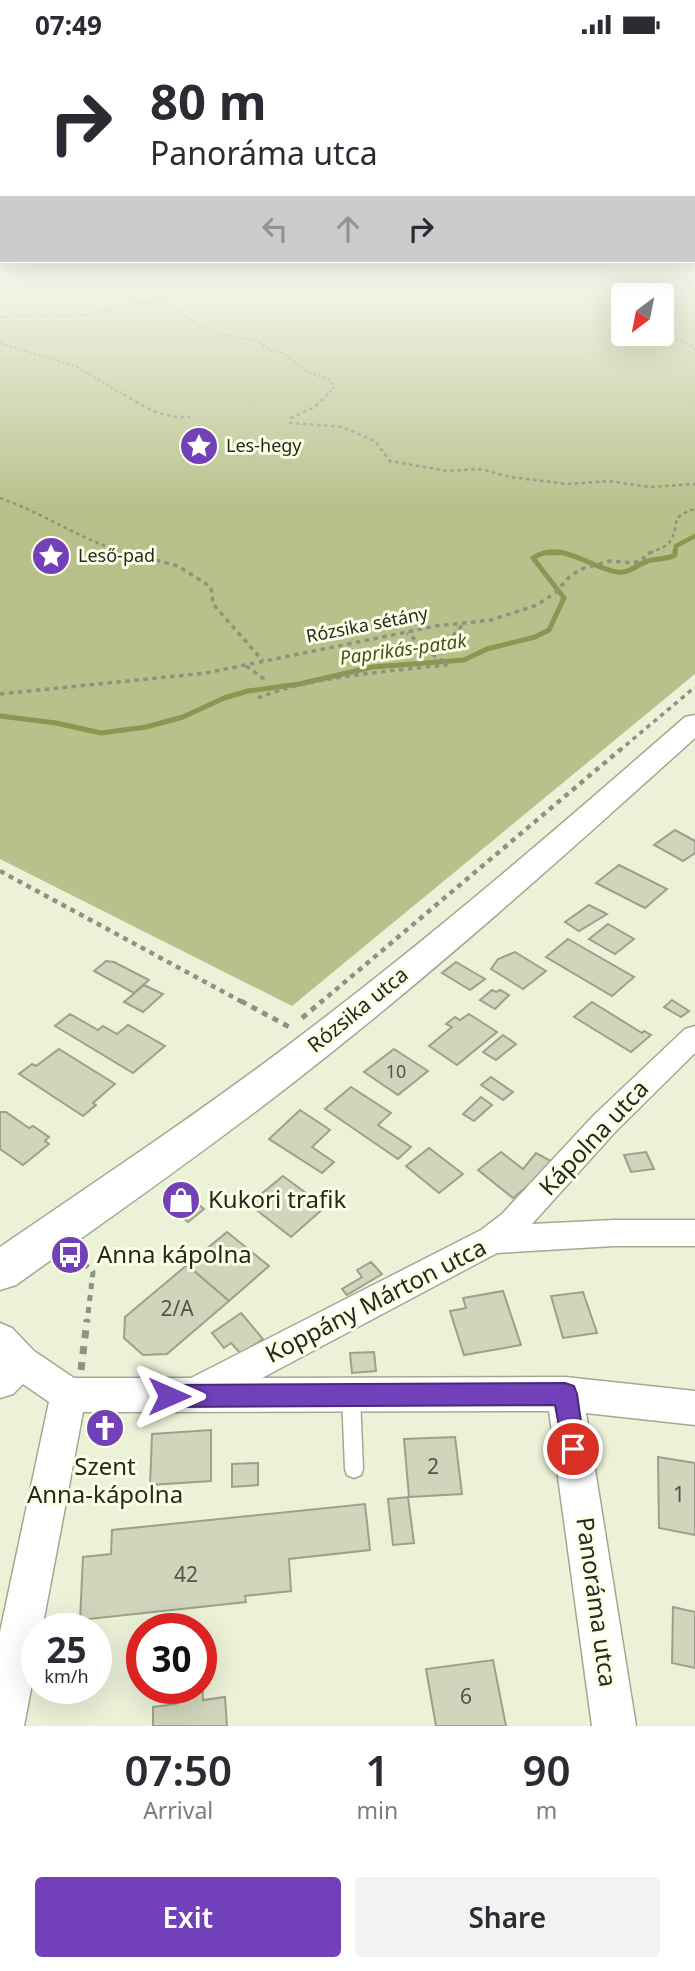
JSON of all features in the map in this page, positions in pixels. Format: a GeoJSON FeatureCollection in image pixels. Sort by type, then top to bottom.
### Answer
{"type":"FeatureCollection","features":[{"type":"Feature","properties":{"kind":"main road","name":"Rózsika utca"},"geometry":{"type":"LineString","coordinates":[[0,1271],[175,1148],[304,1036],[483,909],[695,723]]}},
{"type":"Feature","properties":{"kind":"street","name":"Kápolna utca"},"geometry":{"type":"LineString","coordinates":[[493,1240],[513,1223],[605,1123],[695,1036]]}},
{"type":"Feature","properties":{"kind":"street","name":"Koppány Márton utca"},"geometry":{"type":"LineString","coordinates":[[191,1397],[493,1240],[614,1233],[695,1233]]}},
{"type":"Feature","properties":{"kind":"street"},"geometry":{"type":"LineString","coordinates":[[7,1361],[73,1396],[565,1394],[695,1408]]}},
{"type":"Feature","properties":{"kind":"street","name":"Panoráma utca"},"geometry":{"type":"LineString","coordinates":[[565,1394],[614,1726]]}},
{"type":"Feature","properties":{"kind":"street"},"geometry":{"type":"LineString","coordinates":[[2,1726],[73,1396]]}},
{"type":"Feature","properties":{"kind":"lane"},"geometry":{"type":"LineString","coordinates":[[351,1396],[354,1469]]}},
{"type":"Feature","properties":{"kind":"path"},"geometry":{"type":"LineString","coordinates":[[24,350],[78,367],[158,415],[169,418],[190,417]]}},
{"type":"Feature","properties":{"kind":"path"},"geometry":{"type":"LineString","coordinates":[[270,350],[283,353],[306,371],[330,380],[334,388],[315,407],[291,418],[290,423],[343,427],[376,442],[390,461],[447,471],[481,469],[510,477],[567,484],[608,481],[650,487],[695,484]]}},
{"type":"Feature","properties":{"kind":"path"},"geometry":{"type":"LineString","coordinates":[[0,498],[24,506],[98,545],[178,566],[211,587],[213,604],[263,661]]}},
{"type":"Feature","properties":{"kind":"path","name":"Rózsika sétány"},"geometry":{"type":"LineString","coordinates":[[0,694],[206,673],[406,633],[491,620],[524,611],[555,593],[571,575],[593,565],[643,561],[645,555],[665,546],[672,539],[677,517],[695,509]]}},
{"type":"Feature","properties":{"kind":"path"},"geometry":{"type":"LineString","coordinates":[[618,560],[624,563]]}},
{"type":"Feature","properties":{"kind":"path"},"geometry":{"type":"LineString","coordinates":[[430,650],[452,638],[464,623]]}},
{"type":"Feature","properties":{"kind":"path"},"geometry":{"type":"LineString","coordinates":[[258,698],[275,691],[376,673],[446,665],[447,662],[438,659],[406,633]]}},
{"type":"Feature","properties":{"kind":"path"},"geometry":{"type":"LineString","coordinates":[[245,666],[267,681]]}},
{"type":"Feature","properties":{"kind":"path"},"geometry":{"type":"LineString","coordinates":[[0,870],[304,1036],[695,687]]}},
{"type":"Feature","properties":{"kind":"path"},"geometry":{"type":"LineString","coordinates":[[69,1249],[93,1272],[73,1396]]}},
{"type":"Feature","properties":{"kind":"green space"},"geometry":{"type":"Polygon","coordinates":[[[0,350],[695,350],[695,674],[292,1006],[0,859],[0,350]]]}},
{"type":"Feature","properties":{"kind":"building"},"geometry":{"type":"Polygon","coordinates":[[[675,830],[695,841],[695,853],[683,861],[654,845],[675,830]]]}},
{"type":"Feature","properties":{"kind":"building"},"geometry":{"type":"Polygon","coordinates":[[[619,865],[667,889],[645,908],[596,883],[619,865]]]}},
{"type":"Feature","properties":{"kind":"building"},"geometry":{"type":"Polygon","coordinates":[[[589,905],[607,914],[579,931],[565,922],[589,905]]]}},
{"type":"Feature","properties":{"kind":"building"},"geometry":{"type":"Polygon","coordinates":[[[608,924],[634,939],[615,954],[589,939],[608,924]]]}},
{"type":"Feature","properties":{"kind":"building"},"geometry":{"type":"Polygon","coordinates":[[[568,939],[634,977],[612,996],[546,957],[568,939]]]}},
{"type":"Feature","properties":{"kind":"building"},"geometry":{"type":"Polygon","coordinates":[[[515,952],[546,971],[523,989],[491,969],[498,959],[515,952]]]}},
{"type":"Feature","properties":{"kind":"building"},"geometry":{"type":"Polygon","coordinates":[[[106,961],[114,962],[149,980],[134,993],[94,971],[106,961]]]}},
{"type":"Feature","properties":{"kind":"building"},"geometry":{"type":"Polygon","coordinates":[[[456,962],[485,979],[470,990],[442,973],[456,962]]]}},
{"type":"Feature","properties":{"kind":"building"},"geometry":{"type":"Polygon","coordinates":[[[144,985],[163,994],[143,1012],[124,1002],[144,985]]]}},
{"type":"Feature","properties":{"kind":"building"},"geometry":{"type":"Polygon","coordinates":[[[492,990],[500,990],[509,995],[495,1009],[480,1000],[492,990]]]}},
{"type":"Feature","properties":{"kind":"building"},"geometry":{"type":"Polygon","coordinates":[[[672,1000],[689,1011],[681,1017],[664,1007],[672,1000]]]}},
{"type":"Feature","properties":{"kind":"building"},"geometry":{"type":"Polygon","coordinates":[[[592,1002],[642,1033],[644,1031],[651,1035],[631,1052],[574,1017],[592,1002]]]}},
{"type":"Feature","properties":{"kind":"building"},"geometry":{"type":"Polygon","coordinates":[[[70,1014],[98,1030],[103,1026],[117,1034],[128,1025],[165,1046],[133,1073],[55,1026],[70,1014]]]}},
{"type":"Feature","properties":{"kind":"building"},"geometry":{"type":"Polygon","coordinates":[[[469,1014],[497,1032],[457,1065],[429,1046],[452,1027],[446,1024],[455,1017],[460,1020],[469,1014]]]}},
{"type":"Feature","properties":{"kind":"building"},"geometry":{"type":"Polygon","coordinates":[[[503,1035],[516,1044],[496,1060],[483,1052],[503,1035]]]}},
{"type":"Feature","properties":{"kind":"building"},"geometry":{"type":"Polygon","coordinates":[[[59,1049],[115,1084],[93,1103],[96,1105],[83,1116],[19,1074],[32,1064],[36,1066],[59,1049]]]}},
{"type":"Feature","properties":{"kind":"building"},"geometry":{"type":"Polygon","coordinates":[[[394,1049],[428,1071],[398,1095],[364,1072],[394,1049]]]}},
{"type":"Feature","properties":{"kind":"building"},"geometry":{"type":"Polygon","coordinates":[[[491,1077],[513,1092],[503,1100],[481,1085],[491,1077]]]}},
{"type":"Feature","properties":{"kind":"building"},"geometry":{"type":"Polygon","coordinates":[[[351,1087],[391,1113],[378,1125],[411,1147],[398,1159],[325,1109],[351,1087]]]}},
{"type":"Feature","properties":{"kind":"building"},"geometry":{"type":"Polygon","coordinates":[[[481,1097],[492,1105],[474,1121],[463,1114],[481,1097]]]}},
{"type":"Feature","properties":{"kind":"building"},"geometry":{"type":"Polygon","coordinates":[[[300,1110],[330,1130],[312,1147],[334,1162],[322,1173],[269,1139],[300,1110]]]}},
{"type":"Feature","properties":{"kind":"building"},"geometry":{"type":"Polygon","coordinates":[[[0,1112],[6,1112],[29,1128],[33,1126],[49,1137],[45,1141],[49,1144],[23,1165],[0,1149],[0,1112]]]}},
{"type":"Feature","properties":{"kind":"building"},"geometry":{"type":"Polygon","coordinates":[[[429,1148],[463,1174],[439,1193],[406,1166],[429,1148]]]}},
{"type":"Feature","properties":{"kind":"building"},"geometry":{"type":"Polygon","coordinates":[[[501,1152],[523,1169],[536,1153],[551,1161],[536,1179],[513,1198],[478,1170],[501,1152]]]}},
{"type":"Feature","properties":{"kind":"building"},"geometry":{"type":"Polygon","coordinates":[[[646,1152],[654,1169],[631,1172],[624,1155],[646,1152]]]}},
{"type":"Feature","properties":{"kind":"building"},"geometry":{"type":"Polygon","coordinates":[[[283,1176],[325,1207],[291,1237],[249,1204],[283,1176]]]}},
{"type":"Feature","properties":{"kind":"building"},"geometry":{"type":"Polygon","coordinates":[[[183,1191],[204,1209],[188,1222],[166,1204],[183,1191]]]}},
{"type":"Feature","properties":{"kind":"building"},"geometry":{"type":"Polygon","coordinates":[[[227,1232],[269,1266],[229,1301],[187,1265],[227,1232]]]}},
{"type":"Feature","properties":{"kind":"building"},"geometry":{"type":"Polygon","coordinates":[[[371,1262],[382,1274],[347,1295],[342,1289],[362,1277],[357,1270],[371,1262]]]}},
{"type":"Feature","properties":{"kind":"building"},"geometry":{"type":"Polygon","coordinates":[[[187,1265],[229,1301],[167,1354],[143,1355],[124,1338],[125,1317],[187,1265]]]}},
{"type":"Feature","properties":{"kind":"building"},"geometry":{"type":"Polygon","coordinates":[[[503,1291],[521,1345],[464,1355],[450,1311],[466,1308],[463,1298],[503,1291]]]}},
{"type":"Feature","properties":{"kind":"building"},"geometry":{"type":"Polygon","coordinates":[[[583,1292],[597,1333],[563,1338],[551,1296],[583,1292]]]}},
{"type":"Feature","properties":{"kind":"building"},"geometry":{"type":"Polygon","coordinates":[[[241,1313],[263,1339],[241,1354],[231,1343],[224,1348],[212,1333],[241,1313]]]}},
{"type":"Feature","properties":{"kind":"building"},"geometry":{"type":"Polygon","coordinates":[[[374,1352],[376,1371],[352,1373],[350,1353],[374,1352]]]}},
{"type":"Feature","properties":{"kind":"building","name":"Szent Anna-kápolna"},"geometry":{"type":"Polygon","coordinates":[[[97,1419],[117,1420],[114,1437],[93,1436],[97,1419]]]}},
{"type":"Feature","properties":{"kind":"building"},"geometry":{"type":"Polygon","coordinates":[[[211,1430],[211,1481],[150,1485],[152,1434],[211,1430]]]}},
{"type":"Feature","properties":{"kind":"building"},"geometry":{"type":"Polygon","coordinates":[[[455,1437],[462,1494],[409,1497],[404,1439],[455,1437]]]}},
{"type":"Feature","properties":{"kind":"building"},"geometry":{"type":"Polygon","coordinates":[[[658,1457],[695,1463],[695,1535],[659,1528],[658,1457]]]}},
{"type":"Feature","properties":{"kind":"building"},"geometry":{"type":"Polygon","coordinates":[[[258,1463],[258,1485],[232,1487],[232,1464],[258,1463]]]}},
{"type":"Feature","properties":{"kind":"building"},"geometry":{"type":"Polygon","coordinates":[[[408,1497],[414,1543],[393,1545],[388,1499],[408,1497]]]}},
{"type":"Feature","properties":{"kind":"building"},"geometry":{"type":"Polygon","coordinates":[[[365,1504],[370,1550],[289,1559],[291,1591],[245,1596],[246,1602],[112,1617],[112,1613],[80,1613],[83,1557],[111,1554],[112,1530],[365,1504]]]}},
{"type":"Feature","properties":{"kind":"building"},"geometry":{"type":"Polygon","coordinates":[[[673,1607],[695,1612],[695,1668],[672,1663],[673,1607]]]}},
{"type":"Feature","properties":{"kind":"building"},"geometry":{"type":"Polygon","coordinates":[[[493,1660],[506,1726],[436,1726],[426,1669],[493,1660]]]}},
{"type":"Feature","properties":{"kind":"building"},"geometry":{"type":"Polygon","coordinates":[[[225,1697],[227,1726],[153,1726],[153,1707],[217,1704],[217,1698],[225,1697]]]}},
{"type":"Feature","properties":{"kind":"waterway","name":"Paprikás-patak"},"geometry":{"type":"LineString","coordinates":[[675,553],[676,546],[695,536]]}},
{"type":"Feature","properties":{"kind":"waterway","name":"Paprikás-patak"},"geometry":{"type":"LineString","coordinates":[[0,716],[56,723],[101,733],[146,727],[183,717],[224,698],[248,691],[299,684],[373,667],[464,660],[487,649],[535,637],[549,630],[564,598],[533,558],[544,553]]}},
{"type":"Feature","properties":{"kind":"waterway","name":"Paprikás-patak"},"geometry":{"type":"LineString","coordinates":[[544,553],[562,553]]}},
{"type":"Feature","properties":{"kind":"waterway","name":"Paprikás-patak"},"geometry":{"type":"LineString","coordinates":[[544,553],[564,553],[617,572],[629,570],[648,561],[672,557],[675,553]]}},
{"type":"Feature","properties":{"kind":"place","name":"Les-hegy"},"geometry":{"type":"Point","coordinates":[199,446]}},
{"type":"Feature","properties":{"kind":"place","name":"Leső-pad"},"geometry":{"type":"Point","coordinates":[51,556]}},
{"type":"Feature","properties":{"kind":"place","name":"Kukori trafik"},"geometry":{"type":"Point","coordinates":[181,1200]}},
{"type":"Feature","properties":{"kind":"place","name":"Anna kápolna"},"geometry":{"type":"Point","coordinates":[70,1255]}},
{"type":"Feature","properties":{"kind":"place","name":"Szent Anna-kápolna"},"geometry":{"type":"Point","coordinates":[105,1428]}},
{"type":"Feature","properties":{"kind":"route"},"geometry":{"type":"LineString","coordinates":[[169,1396],[565,1394],[573,1449]]}}]}
